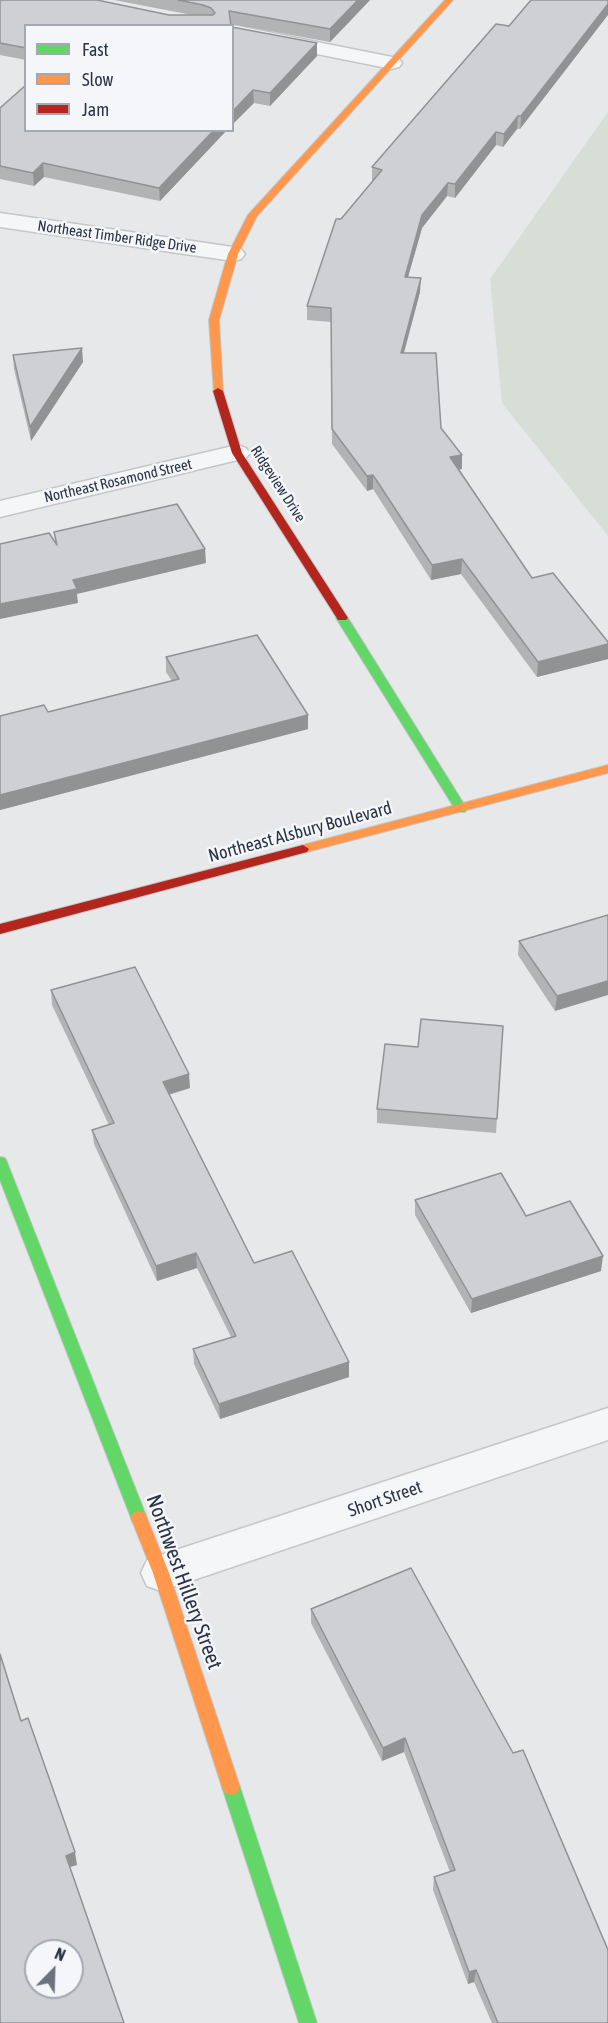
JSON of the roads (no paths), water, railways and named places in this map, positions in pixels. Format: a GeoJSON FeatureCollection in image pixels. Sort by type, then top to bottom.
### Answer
{"type":"FeatureCollection","features":[{"type":"Feature","properties":{"kind":"street","name":"Ridgeview Drive"},"geometry":{"type":"LineString","coordinates":[[449,0],[253,214],[233,254],[214,320],[218,390],[237,453],[289,532],[461,808]]}},
{"type":"Feature","properties":{"kind":"street"},"geometry":{"type":"LineString","coordinates":[[234,31],[392,63]]}},
{"type":"Feature","properties":{"kind":"street","name":"Northeast Timber Ridge Drive"},"geometry":{"type":"LineString","coordinates":[[0,220],[233,254]]}},
{"type":"Feature","properties":{"kind":"street","name":"Northeast Rosamond Street"},"geometry":{"type":"LineString","coordinates":[[0,509],[237,453]]}},
{"type":"Feature","properties":{"kind":"street","name":"Northeast Alsbury Boulevard"},"geometry":{"type":"LineString","coordinates":[[0,929],[608,769]]}},
{"type":"Feature","properties":{"kind":"street","name":"Northwest Hillery Street"},"geometry":{"type":"LineString","coordinates":[[0,1162],[161,1573],[308,2023]]}},
{"type":"Feature","properties":{"kind":"street","name":"Short Street"},"geometry":{"type":"LineString","coordinates":[[161,1573],[608,1424]]}}]}
